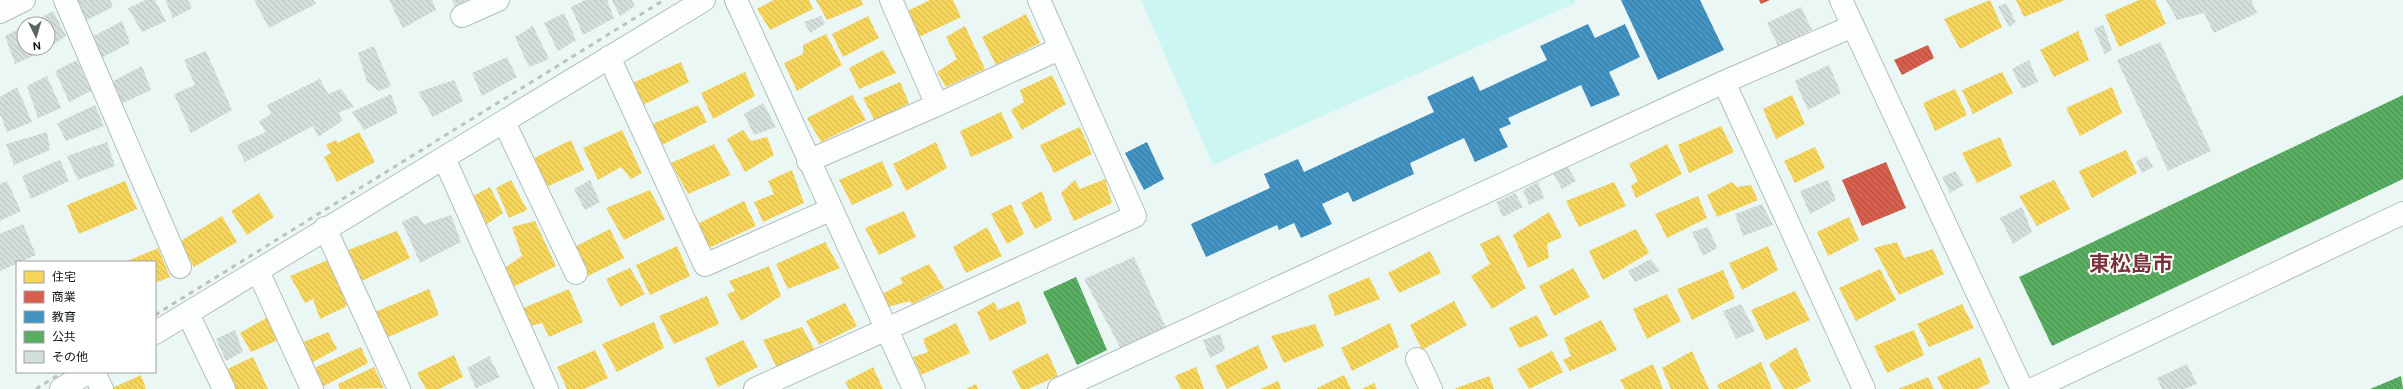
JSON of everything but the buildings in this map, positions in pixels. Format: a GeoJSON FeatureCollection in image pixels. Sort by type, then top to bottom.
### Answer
{"type":"FeatureCollection","features":[{"type":"Feature","properties":{"kind":"street"},"geometry":{"type":"LineString","coordinates":[[0,12],[24,0]]}},
{"type":"Feature","properties":{"kind":"street"},"geometry":{"type":"LineString","coordinates":[[65,0],[180,267]]}},
{"type":"Feature","properties":{"kind":"street"},"geometry":{"type":"LineString","coordinates":[[462,16],[498,0]]}},
{"type":"Feature","properties":{"kind":"street"},"geometry":{"type":"LineString","coordinates":[[156,332],[258,271],[324,228],[504,122],[704,0]]}},
{"type":"Feature","properties":{"kind":"street"},"geometry":{"type":"LineString","coordinates":[[736,0],[914,389]]}},
{"type":"Feature","properties":{"kind":"street"},"geometry":{"type":"LineString","coordinates":[[891,0],[938,105]]}},
{"type":"Feature","properties":{"kind":"street"},"geometry":{"type":"LineString","coordinates":[[754,389],[1135,216],[1059,49],[1039,0]]}},
{"type":"Feature","properties":{"kind":"street"},"geometry":{"type":"LineString","coordinates":[[1841,0],[2022,389]]}},
{"type":"Feature","properties":{"kind":"street"},"geometry":{"type":"LineString","coordinates":[[1063,388],[1724,82],[1853,26]]}},
{"type":"Feature","properties":{"kind":"street"},"geometry":{"type":"LineString","coordinates":[[808,160],[938,105],[1059,49]]}},
{"type":"Feature","properties":{"kind":"street"},"geometry":{"type":"LineString","coordinates":[[609,57],[705,265],[832,209]]}},
{"type":"Feature","properties":{"kind":"street"},"geometry":{"type":"LineString","coordinates":[[1724,82],[1864,389]]}},
{"type":"Feature","properties":{"kind":"street"},"geometry":{"type":"LineString","coordinates":[[504,122],[576,273]]}},
{"type":"Feature","properties":{"kind":"street"},"geometry":{"type":"LineString","coordinates":[[444,158],[548,389]]}},
{"type":"Feature","properties":{"kind":"street"},"geometry":{"type":"LineString","coordinates":[[2033,389],[2403,213]]}},
{"type":"Feature","properties":{"kind":"street"},"geometry":{"type":"LineString","coordinates":[[324,228],[399,389]]}},
{"type":"Feature","properties":{"kind":"street"},"geometry":{"type":"LineString","coordinates":[[258,271],[312,389]]}},
{"type":"Feature","properties":{"kind":"street"},"geometry":{"type":"LineString","coordinates":[[188,314],[224,389]]}},
{"type":"Feature","properties":{"kind":"street"},"geometry":{"type":"LineString","coordinates":[[1417,359],[1431,389]]}},
{"type":"Feature","properties":{"kind":"street"},"geometry":{"type":"LineString","coordinates":[[61,389],[87,373]]}},
{"type":"Feature","properties":{"kind":"street"},"geometry":{"type":"LineString","coordinates":[[94,373],[102,389]]}},
{"type":"Feature","properties":{"kind":"shaded area"},"geometry":{"type":"Polygon","coordinates":[[[1141,0],[1574,0],[1575,3],[1213,165],[1141,0]]]}},
{"type":"Feature","properties":{"kind":"railway"},"geometry":{"type":"LineString","coordinates":[[156,314],[664,0]]}},
{"type":"Feature","properties":{"kind":"railway"},"geometry":{"type":"LineString","coordinates":[[36,389],[61,373]]}},
{"type":"Feature","properties":{"kind":"district","name":"東松島市"},"geometry":{"type":"Point","coordinates":[2131,264]}}]}
